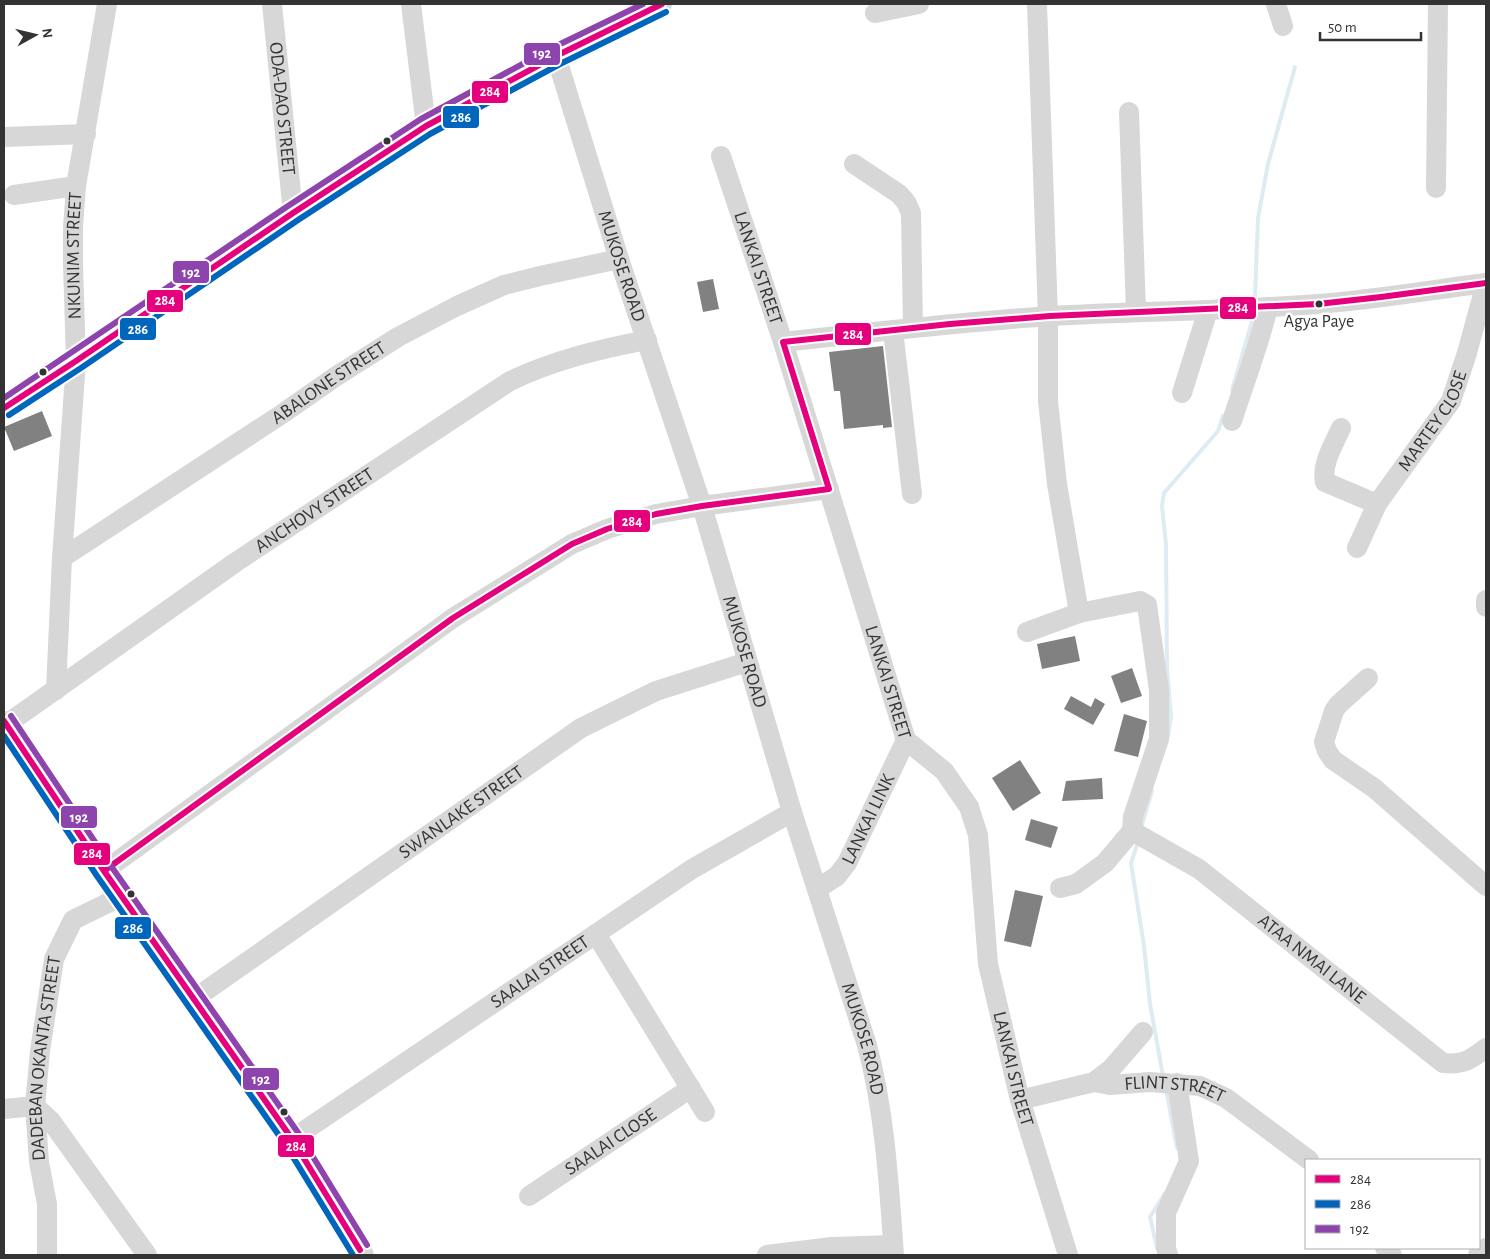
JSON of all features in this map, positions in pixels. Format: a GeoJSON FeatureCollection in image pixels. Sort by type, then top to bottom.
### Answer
{"type":"FeatureCollection","features":[{"type":"Feature","properties":{"kind":"street","name":"NKUNIM STREET"},"geometry":{"type":"LineString","coordinates":[[56,690],[62,558],[76,361],[72,264],[76,186],[107,4]]}},
{"type":"Feature","properties":{"kind":"street","name":"ODA-DAO STREET"},"geometry":{"type":"LineString","coordinates":[[272,4],[293,213]]}},
{"type":"Feature","properties":{"kind":"street"},"geometry":{"type":"LineString","coordinates":[[411,4],[426,126]]}},
{"type":"Feature","properties":{"kind":"street"},"geometry":{"type":"LineString","coordinates":[[4,408],[293,213],[426,126],[556,56],[662,4]]}},
{"type":"Feature","properties":{"kind":"street"},"geometry":{"type":"LineString","coordinates":[[875,13],[919,4]]}},
{"type":"Feature","properties":{"kind":"street"},"geometry":{"type":"LineString","coordinates":[[1037,4],[1048,316],[1048,401],[1056,484],[1079,613]]}},
{"type":"Feature","properties":{"kind":"street"},"geometry":{"type":"LineString","coordinates":[[1276,4],[1283,26]]}},
{"type":"Feature","properties":{"kind":"street"},"geometry":{"type":"LineString","coordinates":[[1436,188],[1438,4]]}},
{"type":"Feature","properties":{"kind":"street","name":"MUKOSE ROAD"},"geometry":{"type":"LineString","coordinates":[[556,56],[619,259],[702,506],[792,812],[874,1070],[883,1129],[894,1250]]}},
{"type":"Feature","properties":{"kind":"street"},"geometry":{"type":"LineString","coordinates":[[1129,112],[1136,312]]}},
{"type":"Feature","properties":{"kind":"street"},"geometry":{"type":"LineString","coordinates":[[4,137],[86,134]]}},
{"type":"Feature","properties":{"kind":"street","name":"LANKAI STREET"},"geometry":{"type":"LineString","coordinates":[[721,156],[783,342],[906,740],[944,771],[969,808],[978,835],[988,964],[1020,1100],[1068,1255]]}},
{"type":"Feature","properties":{"kind":"street"},"geometry":{"type":"LineString","coordinates":[[854,164],[899,194],[906,202],[911,213],[913,328]]}},
{"type":"Feature","properties":{"kind":"street"},"geometry":{"type":"LineString","coordinates":[[14,195],[76,186]]}},
{"type":"Feature","properties":{"kind":"street","name":"ABALONE STREET"},"geometry":{"type":"LineString","coordinates":[[62,558],[274,420],[335,376],[398,336],[504,285],[619,259]]}},
{"type":"Feature","properties":{"kind":"street"},"geometry":{"type":"LineString","coordinates":[[783,342],[1048,316],[1320,304],[1486,283]]}},
{"type":"Feature","properties":{"kind":"street","name":"MARTEY CLOSE"},"geometry":{"type":"LineString","coordinates":[[1357,548],[1377,504],[1451,401],[1467,353],[1486,283]]}},
{"type":"Feature","properties":{"kind":"street"},"geometry":{"type":"LineString","coordinates":[[1232,421],[1244,380],[1260,340],[1268,307]]}},
{"type":"Feature","properties":{"kind":"street"},"geometry":{"type":"LineString","coordinates":[[1182,393],[1208,310]]}},
{"type":"Feature","properties":{"kind":"street"},"geometry":{"type":"LineString","coordinates":[[893,330],[912,494]]}},
{"type":"Feature","properties":{"kind":"street","name":"ANCHOVY STREET"},"geometry":{"type":"LineString","coordinates":[[5,724],[236,562],[510,381],[571,357],[647,340]]}},
{"type":"Feature","properties":{"kind":"street"},"geometry":{"type":"LineString","coordinates":[[1341,428],[1327,461],[1324,475],[1325,482],[1377,504]]}},
{"type":"Feature","properties":{"kind":"street"},"geometry":{"type":"LineString","coordinates":[[104,871],[453,618],[572,544],[629,521],[656,514],[829,489]]}},
{"type":"Feature","properties":{"kind":"street"},"geometry":{"type":"LineString","coordinates":[[1486,600],[1486,607]]}},
{"type":"Feature","properties":{"kind":"street"},"geometry":{"type":"LineString","coordinates":[[1027,632],[1079,613],[1140,601],[1147,605],[1150,616],[1160,690],[1159,739],[1133,817],[1140,835],[1076,884],[1060,888]]}},
{"type":"Feature","properties":{"kind":"street","name":"SWANLAKE STREET"},"geometry":{"type":"LineString","coordinates":[[194,999],[581,728],[656,691],[747,662]]}},
{"type":"Feature","properties":{"kind":"street"},"geometry":{"type":"LineString","coordinates":[[1368,678],[1338,704],[1334,711],[1324,742],[1327,751],[1333,760],[1374,788],[1486,886]]}},
{"type":"Feature","properties":{"kind":"street"},"geometry":{"type":"LineString","coordinates":[[5,724],[104,871],[292,1139],[359,1253]]}},
{"type":"Feature","properties":{"kind":"street","name":"LANKAI LINK"},"geometry":{"type":"LineString","coordinates":[[816,889],[837,876],[847,863],[906,740]]}},
{"type":"Feature","properties":{"kind":"street","name":"SAALAI STREET"},"geometry":{"type":"LineString","coordinates":[[292,1139],[692,869],[792,812]]}},
{"type":"Feature","properties":{"kind":"street","name":"ATAA NMAI LANE"},"geometry":{"type":"LineString","coordinates":[[1140,835],[1199,869],[1443,1063],[1457,1064],[1469,1061],[1486,1048]]}},
{"type":"Feature","properties":{"kind":"street","name":"DADEBAN OKANTA STREET"},"geometry":{"type":"LineString","coordinates":[[48,1255],[47,1204],[39,1162],[35,1106],[40,1051],[54,959],[73,920],[97,906],[122,896]]}},
{"type":"Feature","properties":{"kind":"street"},"geometry":{"type":"LineString","coordinates":[[596,934],[705,1112]]}},
{"type":"Feature","properties":{"kind":"street"},"geometry":{"type":"LineString","coordinates":[[1094,1082],[1111,1069],[1142,1032]]}},
{"type":"Feature","properties":{"kind":"street","name":"FLINT STREET"},"geometry":{"type":"LineString","coordinates":[[1020,1100],[1094,1082],[1110,1085],[1150,1082],[1200,1086],[1226,1098],[1308,1159]]}},
{"type":"Feature","properties":{"kind":"street"},"geometry":{"type":"LineString","coordinates":[[1168,1255],[1166,1248],[1166,1213],[1189,1161],[1177,1083]]}},
{"type":"Feature","properties":{"kind":"street","name":"SAALAI CLOSE"},"geometry":{"type":"LineString","coordinates":[[529,1196],[691,1088]]}},
{"type":"Feature","properties":{"kind":"street"},"geometry":{"type":"LineString","coordinates":[[4,1110],[35,1106],[51,1121],[147,1255]]}},
{"type":"Feature","properties":{"kind":"street"},"geometry":{"type":"LineString","coordinates":[[767,1255],[832,1247],[894,1250]]}},
{"type":"Feature","properties":{"kind":"street"},"geometry":{"type":"LineString","coordinates":[[1478,1255],[1486,1248]]}},
{"type":"Feature","properties":{"kind":"building"},"geometry":{"type":"Polygon","coordinates":[[[713,279],[719,309],[703,312],[697,282],[713,279]]]}},
{"type":"Feature","properties":{"kind":"building"},"geometry":{"type":"Polygon","coordinates":[[[883,346],[892,427],[883,428],[883,425],[844,429],[840,391],[834,391],[829,352],[883,346]]]}},
{"type":"Feature","properties":{"kind":"building"},"geometry":{"type":"Polygon","coordinates":[[[42,411],[52,436],[14,451],[4,427],[42,411]]]}},
{"type":"Feature","properties":{"kind":"building"},"geometry":{"type":"Polygon","coordinates":[[[1075,636],[1080,661],[1042,669],[1037,644],[1075,636]]]}},
{"type":"Feature","properties":{"kind":"building"},"geometry":{"type":"Polygon","coordinates":[[[1132,668],[1142,696],[1121,703],[1111,676],[1132,668]]]}},
{"type":"Feature","properties":{"kind":"building"},"geometry":{"type":"Polygon","coordinates":[[[1071,696],[1091,707],[1095,698],[1105,704],[1093,725],[1064,709],[1071,696]]]}},
{"type":"Feature","properties":{"kind":"building"},"geometry":{"type":"Polygon","coordinates":[[[1124,714],[1147,721],[1138,757],[1114,751],[1124,714]]]}},
{"type":"Feature","properties":{"kind":"building"},"geometry":{"type":"Polygon","coordinates":[[[1020,760],[1041,793],[1013,811],[992,778],[1020,760]]]}},
{"type":"Feature","properties":{"kind":"building"},"geometry":{"type":"Polygon","coordinates":[[[1102,778],[1103,799],[1062,801],[1066,781],[1102,778]]]}},
{"type":"Feature","properties":{"kind":"building"},"geometry":{"type":"Polygon","coordinates":[[[1031,819],[1058,827],[1051,848],[1025,840],[1031,819]]]}},
{"type":"Feature","properties":{"kind":"building"},"geometry":{"type":"Polygon","coordinates":[[[1015,890],[1043,896],[1031,947],[1004,941],[1015,890]]]}},
{"type":"Feature","properties":{"kind":"waterway"},"geometry":{"type":"LineString","coordinates":[[1255,297],[1258,218],[1268,164],[1295,67]]}},
{"type":"Feature","properties":{"kind":"waterway"},"geometry":{"type":"LineString","coordinates":[[1232,390],[1253,318]]}},
{"type":"Feature","properties":{"kind":"waterway"},"geometry":{"type":"LineString","coordinates":[[1168,737],[1171,717],[1167,668],[1166,545],[1162,506],[1164,493],[1218,431],[1223,416]]}},
{"type":"Feature","properties":{"kind":"waterway"},"geometry":{"type":"LineString","coordinates":[[1141,828],[1152,791]]}},
{"type":"Feature","properties":{"kind":"waterway"},"geometry":{"type":"LineString","coordinates":[[1138,842],[1131,863],[1144,946],[1150,1004],[1163,1076]]}},
{"type":"Feature","properties":{"kind":"waterway"},"geometry":{"type":"LineString","coordinates":[[1166,1089],[1177,1148]]}},
{"type":"Feature","properties":{"kind":"waterway"},"geometry":{"type":"LineString","coordinates":[[1157,1248],[1150,1217],[1165,1193]]}},
{"type":"Feature","properties":{"kind":"transit line","name":"192"},"geometry":{"type":"LineString","coordinates":[[4,398],[288,206],[421,119],[552,48],[643,4]]}},
{"type":"Feature","properties":{"kind":"transit line","name":"284"},"geometry":{"type":"LineString","coordinates":[[4,408],[293,213],[426,126],[556,56],[662,4]]}},
{"type":"Feature","properties":{"kind":"transit line","name":"286"},"geometry":{"type":"LineString","coordinates":[[9,415],[298,220],[430,134],[560,64],[666,12]]}},
{"type":"Feature","properties":{"kind":"transit line","name":"284"},"geometry":{"type":"LineString","coordinates":[[104,871],[453,618],[572,544],[607,529],[656,514],[829,489],[783,342],[950,324],[1050,316],[1318,304],[1486,283]]}},
{"type":"Feature","properties":{"kind":"transit line","name":"192"},"geometry":{"type":"LineString","coordinates":[[11,716],[111,866],[299,1134],[367,1245]]}},
{"type":"Feature","properties":{"kind":"transit line","name":"284"},"geometry":{"type":"LineString","coordinates":[[4,721],[104,871],[292,1139],[360,1250]]}},
{"type":"Feature","properties":{"kind":"transit line","name":"286"},"geometry":{"type":"LineString","coordinates":[[4,736],[97,876],[285,1144],[353,1255]]}},
{"type":"Feature","properties":{"kind":"place","name":"Agya Paye"},"geometry":{"type":"Point","coordinates":[1319,304]}}]}
